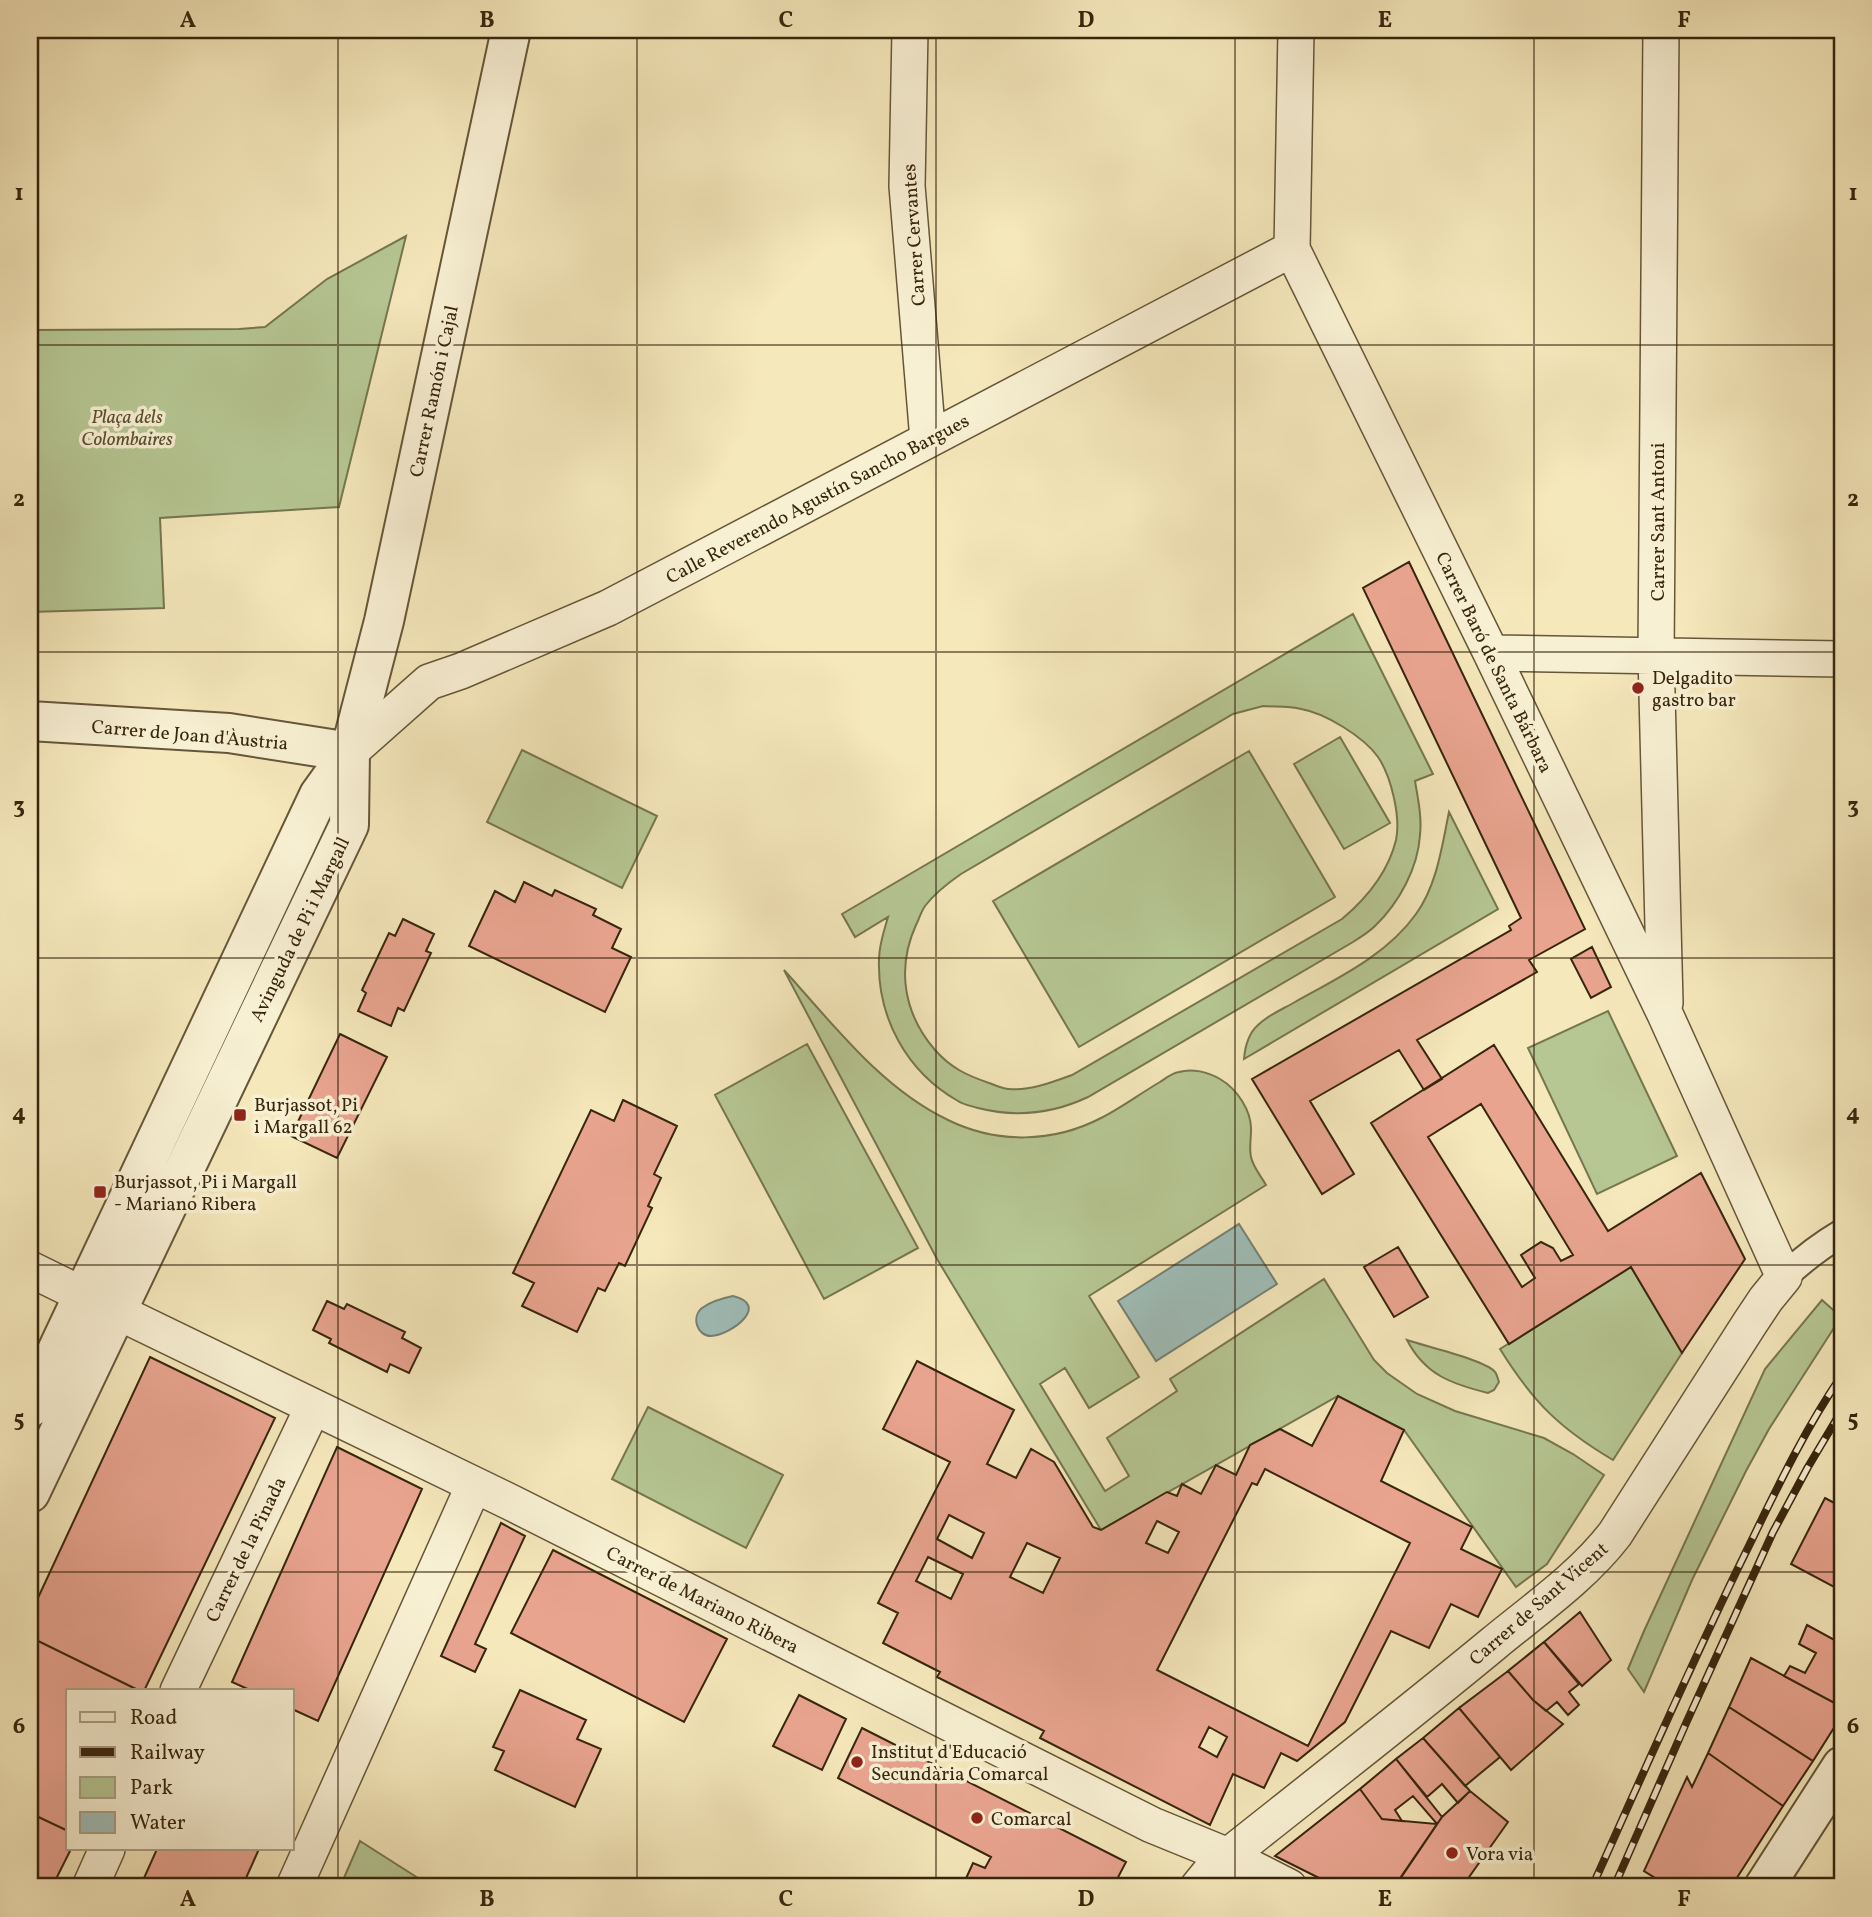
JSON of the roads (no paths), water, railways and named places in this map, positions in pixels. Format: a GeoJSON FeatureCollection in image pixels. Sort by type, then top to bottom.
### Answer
{"type":"FeatureCollection","features":[{"type":"Feature","properties":{"kind":"street","name":"Carrer Ramón i Cajal"},"geometry":{"type":"LineString","coordinates":[[350,752],[384,621],[511,30]]}},
{"type":"Feature","properties":{"kind":"street","name":"Carrer Cervantes"},"geometry":{"type":"LineString","coordinates":[[910,30],[907,186],[928,440]]}},
{"type":"Feature","properties":{"kind":"street","name":"Carrer Baró de Santa Bárbara"},"geometry":{"type":"LineString","coordinates":[[1296,30],[1292,249],[1665,1014],[1784,1277]]}},
{"type":"Feature","properties":{"kind":"street","name":"Carrer Sant Antoni"},"geometry":{"type":"LineString","coordinates":[[1661,30],[1656,655],[1665,1014]]}},
{"type":"Feature","properties":{"kind":"street","name":"Calle Reverendo Agustín Sancho Bargues"},"geometry":{"type":"LineString","coordinates":[[350,752],[429,682],[608,608],[1292,249]]}},
{"type":"Feature","properties":{"kind":"street"},"geometry":{"type":"LineString","coordinates":[[1491,653],[1842,659]]}},
{"type":"Feature","properties":{"kind":"street","name":"Carrer de Joan d'Àustria"},"geometry":{"type":"LineString","coordinates":[[30,721],[229,733],[350,752]]}},
{"type":"Feature","properties":{"kind":"street","name":"Avinguda de Pi i Margall"},"geometry":{"type":"LineString","coordinates":[[30,1493],[99,1303],[319,796],[350,752]]}},
{"type":"Feature","properties":{"kind":"street","name":"Carrer de Sant Vicent"},"geometry":{"type":"LineString","coordinates":[[1198,1887],[1228,1856],[1482,1653],[1603,1550],[1766,1299],[1800,1261],[1842,1233]]}},
{"type":"Feature","properties":{"kind":"street","name":"Carrer de Mariano Ribera"},"geometry":{"type":"LineString","coordinates":[[30,1269],[474,1485],[1152,1825],[1228,1856],[1289,1887]]}},
{"type":"Feature","properties":{"kind":"street","name":"Avinguda de Pi i Margall"},"geometry":{"type":"LineString","coordinates":[[30,1408],[99,1303]]}},
{"type":"Feature","properties":{"kind":"street","name":"Carrer de la Pinada"},"geometry":{"type":"LineString","coordinates":[[179,1689],[313,1407]]}},
{"type":"Feature","properties":{"kind":"street"},"geometry":{"type":"LineString","coordinates":[[294,1887],[474,1485]]}},
{"type":"Feature","properties":{"kind":"street"},"geometry":{"type":"LineString","coordinates":[[1764,1887],[1840,1776]]}},
{"type":"Feature","properties":{"kind":"street"},"geometry":{"type":"LineString","coordinates":[[90,1887],[107,1850]]}},
{"type":"Feature","properties":{"kind":"water"},"geometry":{"type":"Polygon","coordinates":[[[1239,1224],[1277,1284],[1156,1361],[1118,1301],[1239,1224]]]}},
{"type":"Feature","properties":{"kind":"water"},"geometry":{"type":"Polygon","coordinates":[[[733,1296],[744,1300],[748,1306],[744,1319],[719,1334],[711,1336],[702,1333],[696,1321],[702,1308],[733,1296]]]}},
{"type":"Feature","properties":{"kind":"railway"},"geometry":{"type":"LineString","coordinates":[[1592,1887],[1764,1514],[1801,1443],[1842,1375]]}},
{"type":"Feature","properties":{"kind":"railway"},"geometry":{"type":"LineString","coordinates":[[1614,1887],[1773,1532],[1842,1410]]}},
{"type":"Feature","properties":{"kind":"place","name":"Delgadito gastro bar"},"geometry":{"type":"Point","coordinates":[1638,688]}},
{"type":"Feature","properties":{"kind":"place","name":"Burjassot, Pi i Margall 62"},"geometry":{"type":"Point","coordinates":[240,1115]}},
{"type":"Feature","properties":{"kind":"place","name":"Burjassot, Pi i Margall - Mariano Ribera"},"geometry":{"type":"Point","coordinates":[100,1192]}},
{"type":"Feature","properties":{"kind":"place","name":"Institut d'Educació Secundària Comarcal"},"geometry":{"type":"Point","coordinates":[857,1762]}},
{"type":"Feature","properties":{"kind":"place","name":"Comarcal"},"geometry":{"type":"Point","coordinates":[977,1818]}},
{"type":"Feature","properties":{"kind":"place","name":"Vora via"},"geometry":{"type":"Point","coordinates":[1452,1853]}},
{"type":"Feature","properties":{"kind":"park label","name":"Plaça dels Colombaires"},"geometry":{"type":"Point","coordinates":[127,427]}}]}
